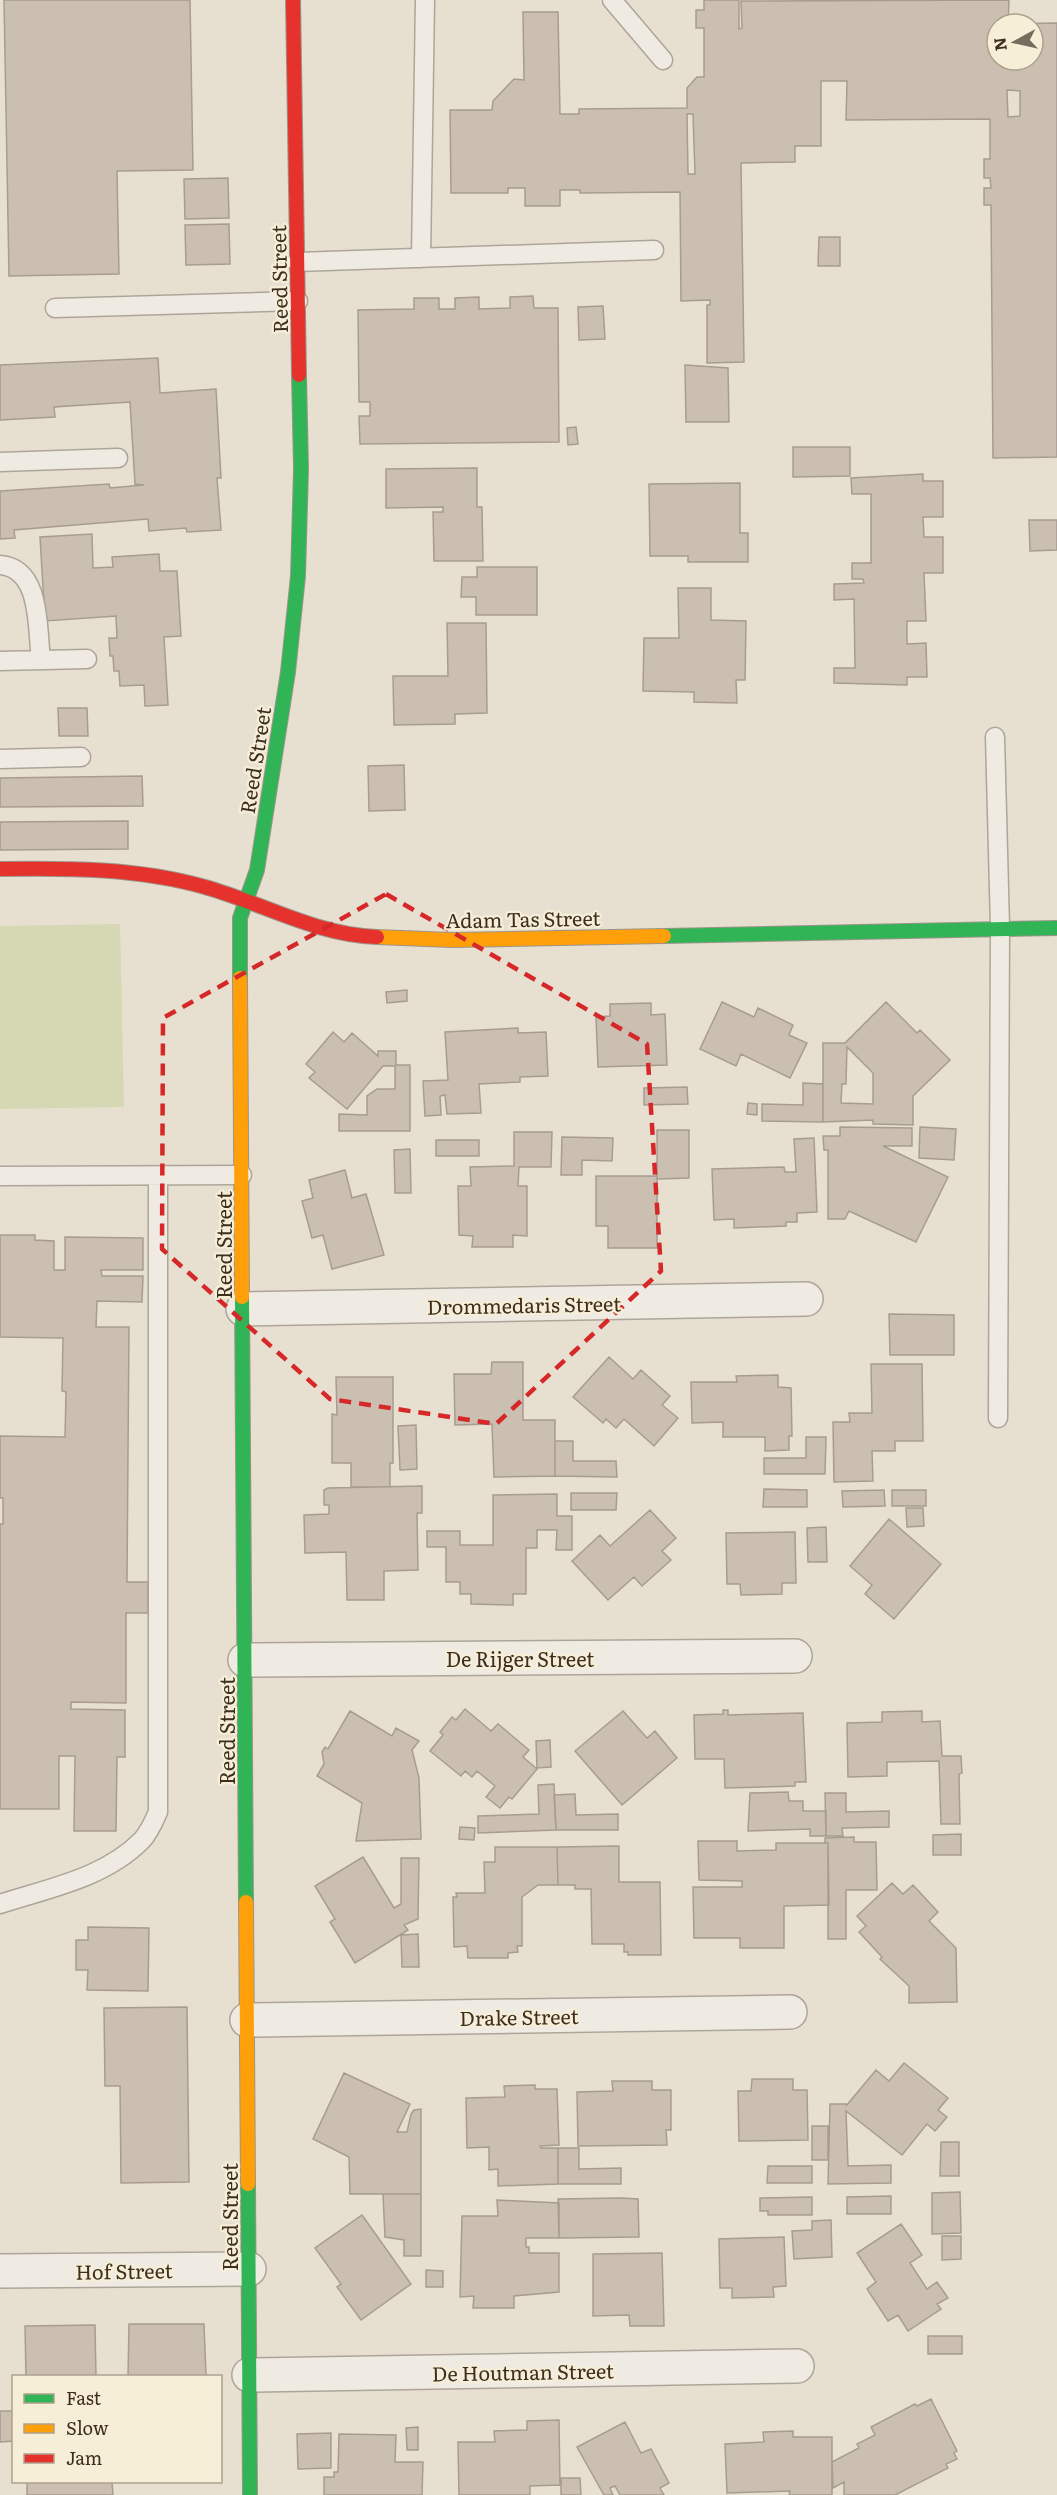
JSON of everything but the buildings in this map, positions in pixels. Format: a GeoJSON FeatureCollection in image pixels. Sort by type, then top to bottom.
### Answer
{"type":"FeatureCollection","features":[{"type":"Feature","properties":{"kind":"street","name":"Reed Street"},"geometry":{"type":"LineString","coordinates":[[250,2495],[240,918],[257,870],[288,672],[298,576],[301,469],[293,0]]}},
{"type":"Feature","properties":{"kind":"street","name":"Adam Tas Street"},"geometry":{"type":"LineString","coordinates":[[0,869],[83,869],[150,874],[182,880],[330,931],[364,937],[452,940],[1057,927]]}},
{"type":"Feature","properties":{"kind":"street","name":"Drommedaris Street"},"geometry":{"type":"LineString","coordinates":[[243,1309],[806,1299]]}},
{"type":"Feature","properties":{"kind":"street","name":"De Rijger Street"},"geometry":{"type":"LineString","coordinates":[[245,1660],[795,1656]]}},
{"type":"Feature","properties":{"kind":"street","name":"Drake Street"},"geometry":{"type":"LineString","coordinates":[[247,2020],[790,2012]]}},
{"type":"Feature","properties":{"kind":"street","name":"Hof Street"},"geometry":{"type":"LineString","coordinates":[[0,2271],[249,2269]]}},
{"type":"Feature","properties":{"kind":"street","name":"De Houtman Street"},"geometry":{"type":"LineString","coordinates":[[249,2375],[797,2367]]}},
{"type":"Feature","properties":{"kind":"lane"},"geometry":{"type":"LineString","coordinates":[[421,258],[425,0]]}},
{"type":"Feature","properties":{"kind":"lane"},"geometry":{"type":"LineString","coordinates":[[612,0],[663,60]]}},
{"type":"Feature","properties":{"kind":"lane"},"geometry":{"type":"LineString","coordinates":[[297,262],[654,250]]}},
{"type":"Feature","properties":{"kind":"lane"},"geometry":{"type":"LineString","coordinates":[[56,308],[298,302]]}},
{"type":"Feature","properties":{"kind":"lane"},"geometry":{"type":"LineString","coordinates":[[0,462],[118,459]]}},
{"type":"Feature","properties":{"kind":"lane"},"geometry":{"type":"LineString","coordinates":[[0,565],[27,578],[33,592],[41,660]]}},
{"type":"Feature","properties":{"kind":"lane"},"geometry":{"type":"LineString","coordinates":[[0,661],[87,659]]}},
{"type":"Feature","properties":{"kind":"lane"},"geometry":{"type":"LineString","coordinates":[[995,736],[1000,927],[998,1418]]}},
{"type":"Feature","properties":{"kind":"lane"},"geometry":{"type":"LineString","coordinates":[[0,759],[81,757]]}},
{"type":"Feature","properties":{"kind":"lane"},"geometry":{"type":"LineString","coordinates":[[0,1176],[242,1175]]}},
{"type":"Feature","properties":{"kind":"lane"},"geometry":{"type":"LineString","coordinates":[[0,1904],[93,1874],[120,1858],[144,1838],[158,1812],[158,1176]]}},
{"type":"Feature","properties":{"kind":"highlighted area"},"geometry":{"type":"Polygon","coordinates":[[[386,894],[647,1044],[661,1271],[496,1424],[330,1399],[162,1249],[163,1018],[386,894]]]}},
{"type":"Feature","properties":{"kind":"green space"},"geometry":{"type":"Polygon","coordinates":[[[120,924],[124,1107],[0,1109],[0,926],[120,924]]]}},
{"type":"Feature","properties":{"kind":"traffic: fast"},"geometry":{"type":"LineString","coordinates":[[240,978],[240,918],[257,870],[288,672],[298,576],[301,469],[299,375]]}},
{"type":"Feature","properties":{"kind":"traffic: fast"},"geometry":{"type":"LineString","coordinates":[[664,936],[1057,928]]}},
{"type":"Feature","properties":{"kind":"traffic: fast"},"geometry":{"type":"LineString","coordinates":[[242,1297],[246,1902]]}},
{"type":"Feature","properties":{"kind":"traffic: fast"},"geometry":{"type":"LineString","coordinates":[[248,2184],[250,2495]]}},
{"type":"Feature","properties":{"kind":"traffic: slow"},"geometry":{"type":"LineString","coordinates":[[377,937],[452,940],[664,936]]}},
{"type":"Feature","properties":{"kind":"traffic: slow"},"geometry":{"type":"LineString","coordinates":[[240,978],[242,1297]]}},
{"type":"Feature","properties":{"kind":"traffic: slow"},"geometry":{"type":"LineString","coordinates":[[246,1902],[248,2184]]}},
{"type":"Feature","properties":{"kind":"traffic: jam"},"geometry":{"type":"LineString","coordinates":[[293,0],[299,375]]}},
{"type":"Feature","properties":{"kind":"traffic: jam"},"geometry":{"type":"LineString","coordinates":[[0,869],[103,870],[154,876],[205,887],[332,931],[377,937]]}}]}
